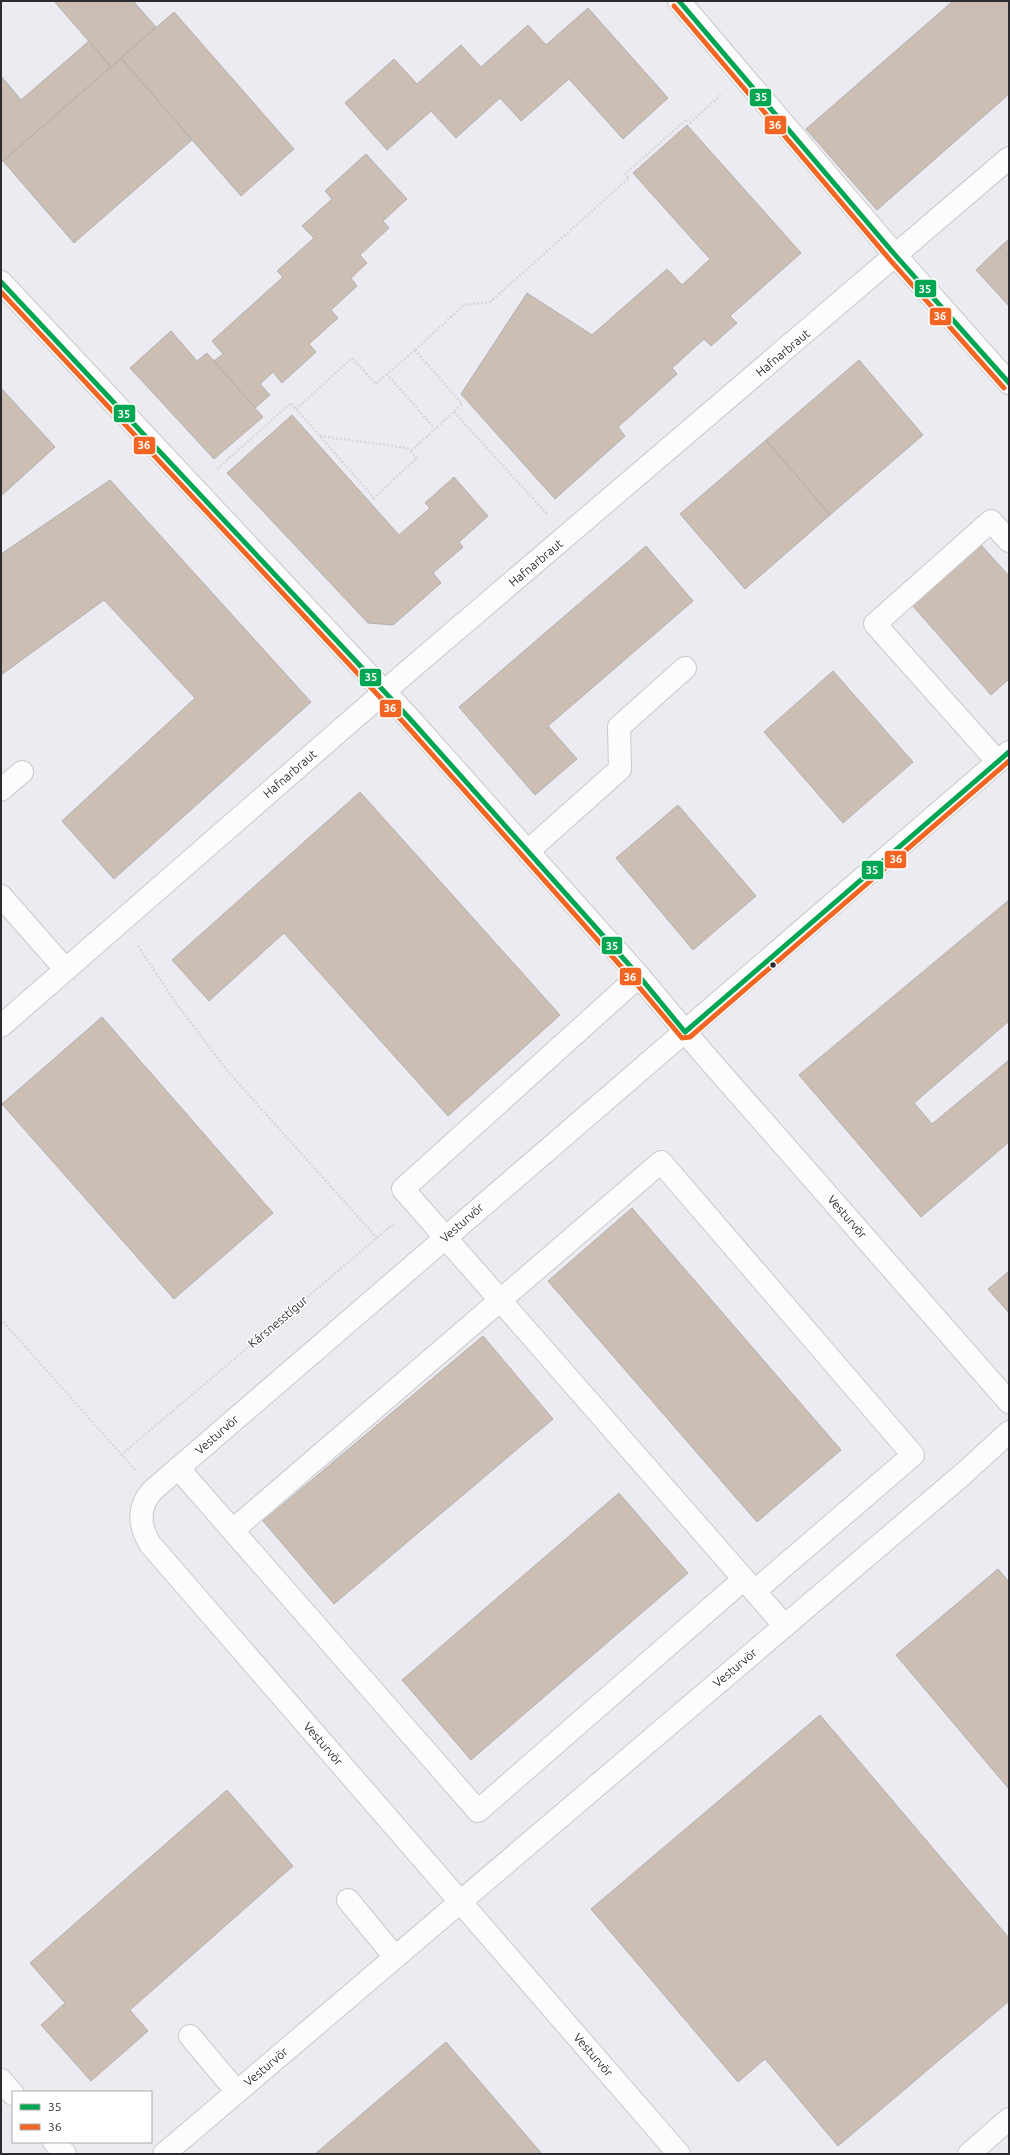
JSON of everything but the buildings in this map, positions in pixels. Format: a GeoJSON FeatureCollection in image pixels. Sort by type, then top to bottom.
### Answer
{"type":"FeatureCollection","features":[{"type":"Feature","properties":{"kind":"street"},"geometry":{"type":"LineString","coordinates":[[679,1],[896,256],[1009,383]]}},
{"type":"Feature","properties":{"kind":"street","name":"Hafnarbraut"},"geometry":{"type":"LineString","coordinates":[[1,1026],[384,692],[1009,158]]}},
{"type":"Feature","properties":{"kind":"street","name":"Vesturvör"},"geometry":{"type":"LineString","coordinates":[[1,282],[384,692],[528,851],[639,976],[685,1032],[1009,1402]]}},
{"type":"Feature","properties":{"kind":"street"},"geometry":{"type":"LineString","coordinates":[[685,1032],[1003,757],[875,624],[991,521],[1009,541]]}},
{"type":"Feature","properties":{"kind":"street"},"geometry":{"type":"LineString","coordinates":[[528,851],[620,769],[619,727],[685,668]]}},
{"type":"Feature","properties":{"kind":"street"},"geometry":{"type":"LineString","coordinates":[[1,790],[22,772]]}},
{"type":"Feature","properties":{"kind":"street"},"geometry":{"type":"LineString","coordinates":[[1,896],[66,970]]}},
{"type":"Feature","properties":{"kind":"street"},"geometry":{"type":"LineString","coordinates":[[639,976],[403,1189],[785,1626]]}},
{"type":"Feature","properties":{"kind":"street","name":"Vesturvör"},"geometry":{"type":"LineString","coordinates":[[679,2154],[150,1544],[143,1533],[140,1521],[142,1508],[153,1490],[685,1032]]}},
{"type":"Feature","properties":{"kind":"street"},"geometry":{"type":"LineString","coordinates":[[178,1468],[478,1811],[749,1585],[913,1455],[661,1162],[233,1530]]}},
{"type":"Feature","properties":{"kind":"street","name":"Vesturvör"},"geometry":{"type":"LineString","coordinates":[[164,2154],[962,1475],[1009,1432]]}},
{"type":"Feature","properties":{"kind":"street"},"geometry":{"type":"LineString","coordinates":[[348,1900],[395,1957]]}},
{"type":"Feature","properties":{"kind":"street"},"geometry":{"type":"LineString","coordinates":[[190,2036],[237,2092]]}},
{"type":"Feature","properties":{"kind":"street"},"geometry":{"type":"LineString","coordinates":[[1,2080],[12,2093]]}},
{"type":"Feature","properties":{"kind":"street"},"geometry":{"type":"LineString","coordinates":[[969,2154],[1009,2120]]}},
{"type":"Feature","properties":{"kind":"street"},"geometry":{"type":"LineString","coordinates":[[55,2143],[65,2154]]}},
{"type":"Feature","properties":{"kind":"path"},"geometry":{"type":"LineString","coordinates":[[296,409],[352,358],[376,384],[464,305],[490,302],[629,178],[625,174],[687,119],[690,123],[727,90]]}},
{"type":"Feature","properties":{"kind":"path"},"geometry":{"type":"LineString","coordinates":[[410,451],[462,404],[415,350]]}},
{"type":"Feature","properties":{"kind":"path"},"geometry":{"type":"LineString","coordinates":[[387,374],[435,429]]}},
{"type":"Feature","properties":{"kind":"path"},"geometry":{"type":"LineString","coordinates":[[217,469],[291,403],[374,498],[417,458],[408,448],[320,436]]}},
{"type":"Feature","properties":{"kind":"path"},"geometry":{"type":"LineString","coordinates":[[454,412],[552,520]]}},
{"type":"Feature","properties":{"kind":"path"},"geometry":{"type":"LineString","coordinates":[[138,946],[178,1006],[230,1074],[377,1238]]}},
{"type":"Feature","properties":{"kind":"path","name":"Kársnesstígur"},"geometry":{"type":"LineString","coordinates":[[121,1455],[392,1225],[400,1226]]}},
{"type":"Feature","properties":{"kind":"path"},"geometry":{"type":"LineString","coordinates":[[1,1319],[153,1490]]}},
{"type":"Feature","properties":{"kind":"transit line","name":"35"},"geometry":{"type":"LineString","coordinates":[[679,1],[896,256],[1009,383]]}},
{"type":"Feature","properties":{"kind":"transit line","name":"36"},"geometry":{"type":"LineString","coordinates":[[674,6],[891,261],[1004,388]]}},
{"type":"Feature","properties":{"kind":"transit line","name":"35"},"geometry":{"type":"LineString","coordinates":[[1,282],[410,719],[639,976],[685,1032],[1009,752]]}},
{"type":"Feature","properties":{"kind":"transit line","name":"36"},"geometry":{"type":"LineString","coordinates":[[1,292],[405,724],[634,981],[682,1038],[690,1037],[1009,761]]}}]}
